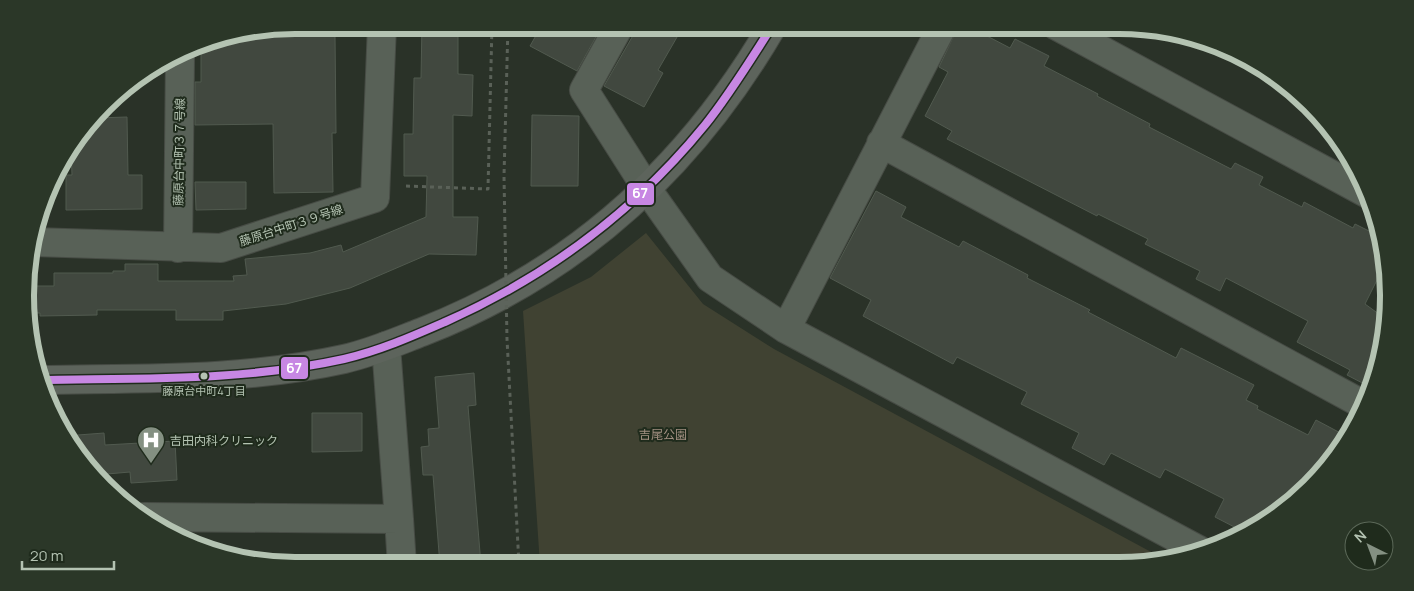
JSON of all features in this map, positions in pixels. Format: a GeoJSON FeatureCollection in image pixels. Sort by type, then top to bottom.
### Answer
{"type":"FeatureCollection","features":[{"type":"Feature","properties":{"kind":"street"},"geometry":{"type":"LineString","coordinates":[[376,185],[382,34]]}},
{"type":"Feature","properties":{"kind":"street"},"geometry":{"type":"LineString","coordinates":[[615,34],[584,90],[647,189],[710,278],[786,329],[1192,546]]}},
{"type":"Feature","properties":{"kind":"street"},"geometry":{"type":"LineString","coordinates":[[48,380],[232,376],[290,369],[345,358],[386,346],[482,306],[532,278],[581,247],[647,189],[685,149],[719,108],[768,34]]}},
{"type":"Feature","properties":{"kind":"street"},"geometry":{"type":"LineString","coordinates":[[786,329],[938,34]]}},
{"type":"Feature","properties":{"kind":"street"},"geometry":{"type":"LineString","coordinates":[[1072,34],[1357,188]]}},
{"type":"Feature","properties":{"kind":"street","name":"藤原台中町３７号線"},"geometry":{"type":"LineString","coordinates":[[178,248],[180,61]]}},
{"type":"Feature","properties":{"kind":"street"},"geometry":{"type":"LineString","coordinates":[[882,144],[1357,401]]}},
{"type":"Feature","properties":{"kind":"street","name":"藤原台中町３９号線"},"geometry":{"type":"LineString","coordinates":[[39,242],[221,248],[375,198],[376,185]]}},
{"type":"Feature","properties":{"kind":"street"},"geometry":{"type":"LineString","coordinates":[[386,346],[401,557]]}},
{"type":"Feature","properties":{"kind":"street"},"geometry":{"type":"LineString","coordinates":[[157,517],[399,519]]}},
{"type":"Feature","properties":{"kind":"path"},"geometry":{"type":"LineString","coordinates":[[376,185],[488,189],[492,34]]}},
{"type":"Feature","properties":{"kind":"path"},"geometry":{"type":"LineString","coordinates":[[508,34],[504,176],[507,339],[519,557]]}},
{"type":"Feature","properties":{"kind":"green space","name":"吉尾公園"},"geometry":{"type":"Polygon","coordinates":[[[646,233],[703,304],[774,349],[1156,555],[1136,557],[539,557],[523,311],[591,277],[646,233]]]}},
{"type":"Feature","properties":{"kind":"building"},"geometry":{"type":"Polygon","coordinates":[[[422,34],[458,34],[458,74],[473,75],[472,116],[453,115],[453,217],[478,217],[476,255],[429,254],[350,288],[286,304],[223,311],[223,320],[176,320],[176,310],[97,310],[97,315],[40,316],[40,313],[34,313],[34,286],[54,286],[54,273],[113,273],[113,271],[125,271],[125,264],[158,264],[158,281],[234,281],[233,276],[247,275],[245,259],[310,253],[341,245],[343,252],[426,217],[427,176],[404,176],[404,134],[413,134],[414,78],[421,78],[422,34]]]}},
{"type":"Feature","properties":{"kind":"building"},"geometry":{"type":"Polygon","coordinates":[[[537,34],[597,35],[577,71],[530,46],[537,34]]]}},
{"type":"Feature","properties":{"kind":"building"},"geometry":{"type":"Polygon","coordinates":[[[634,34],[679,34],[658,70],[663,73],[644,107],[604,86],[634,34]]]}},
{"type":"Feature","properties":{"kind":"building"},"geometry":{"type":"Polygon","coordinates":[[[955,34],[983,34],[1010,48],[1015,39],[1049,56],[1044,66],[1150,124],[1149,127],[1231,169],[1235,163],[1263,177],[1259,185],[1302,207],[1304,202],[1353,228],[1355,224],[1372,233],[1380,275],[1365,304],[1380,315],[1375,347],[1364,384],[1347,375],[1350,370],[1297,342],[1308,321],[1226,278],[1220,291],[1196,279],[1200,271],[1145,244],[1148,239],[1098,214],[1097,216],[947,139],[952,131],[925,116],[948,72],[939,67],[955,34]]]}},
{"type":"Feature","properties":{"kind":"building"},"geometry":{"type":"Polygon","coordinates":[[[335,35],[336,133],[332,133],[333,192],[274,193],[273,124],[195,125],[195,82],[201,82],[201,52],[211,48],[262,36],[335,35]]]}},
{"type":"Feature","properties":{"kind":"building"},"geometry":{"type":"Polygon","coordinates":[[[532,115],[579,116],[578,186],[531,186],[532,115]]]}},
{"type":"Feature","properties":{"kind":"building"},"geometry":{"type":"Polygon","coordinates":[[[127,117],[128,175],[142,175],[142,209],[66,210],[66,175],[72,175],[71,161],[88,136],[103,118],[127,117]]]}},
{"type":"Feature","properties":{"kind":"building"},"geometry":{"type":"Polygon","coordinates":[[[195,182],[246,182],[246,209],[196,210],[195,182]]]}},
{"type":"Feature","properties":{"kind":"building"},"geometry":{"type":"Polygon","coordinates":[[[876,191],[906,207],[901,217],[959,247],[963,241],[1028,275],[1027,278],[1090,310],[1088,312],[1176,358],[1181,348],[1254,385],[1246,400],[1258,406],[1257,409],[1308,435],[1316,420],[1341,433],[1326,455],[1304,481],[1264,513],[1237,528],[1215,517],[1224,499],[1165,469],[1160,478],[1111,453],[1104,465],[1072,448],[1079,433],[1021,404],[1027,392],[957,357],[953,364],[863,316],[871,300],[830,278],[876,191]]]}},
{"type":"Feature","properties":{"kind":"building"},"geometry":{"type":"Polygon","coordinates":[[[474,373],[476,405],[468,406],[480,557],[439,557],[433,475],[423,475],[421,447],[429,446],[428,429],[439,428],[435,377],[474,373]]]}},
{"type":"Feature","properties":{"kind":"building"},"geometry":{"type":"Polygon","coordinates":[[[312,413],[362,413],[362,451],[312,452],[312,413]]]}},
{"type":"Feature","properties":{"kind":"building"},"geometry":{"type":"Polygon","coordinates":[[[104,433],[105,445],[175,441],[177,480],[131,483],[130,472],[107,474],[107,477],[75,435],[104,433]]]}},
{"type":"Feature","properties":{"kind":"transit line","name":"67"},"geometry":{"type":"LineString","coordinates":[[48,380],[232,375],[307,366],[357,356],[383,347],[408,338],[482,304],[553,263],[587,239],[649,186],[705,125],[767,34]]}},
{"type":"Feature","properties":{"kind":"place","name":"藤原台中町4丁目"},"geometry":{"type":"Point","coordinates":[204,376]}},
{"type":"Feature","properties":{"kind":"place","name":"吉田内科クリニック"},"geometry":{"type":"Point","coordinates":[151,464]}}]}
